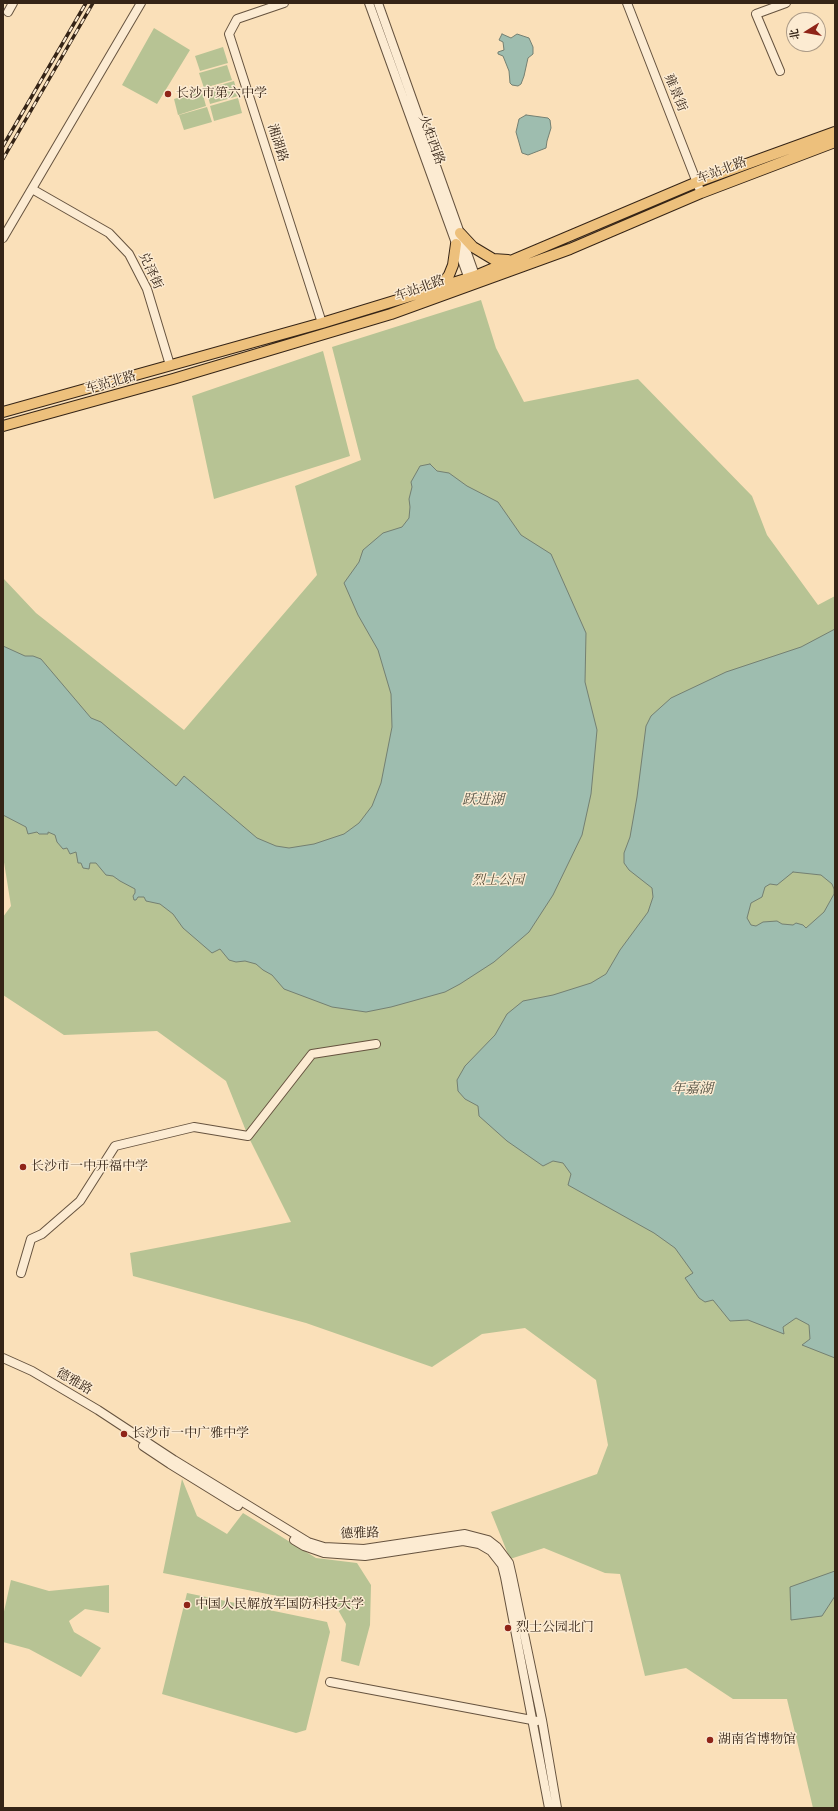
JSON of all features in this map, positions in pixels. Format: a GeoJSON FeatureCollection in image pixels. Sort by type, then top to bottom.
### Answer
{"type":"FeatureCollection","features":[{"type":"Feature","properties":{"kind":"main road","name":"车站北路"},"geometry":{"type":"LineString","coordinates":[[3,412],[322,323],[440,288],[473,280],[512,260],[697,182],[835,132]]}},
{"type":"Feature","properties":{"kind":"main road","name":"车站北路"},"geometry":{"type":"LineString","coordinates":[[3,426],[173,379],[383,316],[473,280],[570,248],[701,192],[835,142]]}},
{"type":"Feature","properties":{"kind":"main road"},"geometry":{"type":"LineString","coordinates":[[460,233],[473,247],[493,259],[512,260]]}},
{"type":"Feature","properties":{"kind":"main road"},"geometry":{"type":"LineString","coordinates":[[440,288],[449,275],[453,265],[456,244]]}},
{"type":"Feature","properties":{"kind":"street"},"geometry":{"type":"LineString","coordinates":[[8,12],[13,3]]}},
{"type":"Feature","properties":{"kind":"street"},"geometry":{"type":"LineString","coordinates":[[3,238],[141,3]]}},
{"type":"Feature","properties":{"kind":"street","name":"湘湖路"},"geometry":{"type":"LineString","coordinates":[[284,3],[238,18],[229,34],[322,323]]}},
{"type":"Feature","properties":{"kind":"street","name":"火炬西路"},"geometry":{"type":"LineString","coordinates":[[369,3],[456,244],[473,280]]}},
{"type":"Feature","properties":{"kind":"street","name":"火炬西路"},"geometry":{"type":"LineString","coordinates":[[378,3],[460,233],[473,280]]}},
{"type":"Feature","properties":{"kind":"street","name":"雍景街"},"geometry":{"type":"LineString","coordinates":[[627,3],[701,192]]}},
{"type":"Feature","properties":{"kind":"street"},"geometry":{"type":"LineString","coordinates":[[780,71],[756,14],[786,3]]}},
{"type":"Feature","properties":{"kind":"street","name":"兑泽街"},"geometry":{"type":"LineString","coordinates":[[32,189],[109,233],[129,254],[147,289],[170,365]]}},
{"type":"Feature","properties":{"kind":"street"},"geometry":{"type":"LineString","coordinates":[[21,1273],[31,1239],[42,1234],[80,1201],[116,1146],[194,1127],[248,1136],[312,1054],[376,1044]]}},
{"type":"Feature","properties":{"kind":"street","name":"德雅路"},"geometry":{"type":"LineString","coordinates":[[3,1358],[32,1371],[98,1410],[174,1460],[308,1542],[324,1546],[364,1549],[465,1534],[488,1540],[497,1547],[509,1563],[537,1721],[548,1808]]}},
{"type":"Feature","properties":{"kind":"street","name":"德雅路"},"geometry":{"type":"LineString","coordinates":[[3,1363],[30,1376],[96,1414],[170,1464],[304,1546],[314,1550],[324,1553],[365,1556],[463,1541],[479,1544],[491,1551],[502,1565],[557,1808]]}},
{"type":"Feature","properties":{"kind":"street"},"geometry":{"type":"LineString","coordinates":[[330,1682],[537,1721]]}},
{"type":"Feature","properties":{"kind":"green space"},"geometry":{"type":"Polygon","coordinates":[[[154,28],[190,50],[157,104],[122,85],[154,28]]]}},
{"type":"Feature","properties":{"kind":"green space"},"geometry":{"type":"Polygon","coordinates":[[[223,47],[228,63],[200,71],[195,56],[223,47]]]}},
{"type":"Feature","properties":{"kind":"green space"},"geometry":{"type":"Polygon","coordinates":[[[227,65],[232,80],[204,88],[199,73],[227,65]]]}},
{"type":"Feature","properties":{"kind":"green space"},"geometry":{"type":"Polygon","coordinates":[[[234,81],[238,96],[210,104],[206,89],[234,81]]]}},
{"type":"Feature","properties":{"kind":"green space"},"geometry":{"type":"Polygon","coordinates":[[[202,91],[206,106],[178,115],[174,99],[202,91]]]}},
{"type":"Feature","properties":{"kind":"green space"},"geometry":{"type":"Polygon","coordinates":[[[238,98],[242,113],[214,121],[210,106],[238,98]]]}},
{"type":"Feature","properties":{"kind":"green space"},"geometry":{"type":"Polygon","coordinates":[[[207,107],[212,122],[184,130],[179,115],[207,107]]]}},
{"type":"Feature","properties":{"kind":"green space","name":"烈士公园"},"geometry":{"type":"Polygon","coordinates":[[[481,300],[496,348],[524,402],[638,379],[752,496],[767,535],[818,605],[835,596],[835,1808],[813,1808],[787,1699],[733,1699],[686,1668],[645,1676],[620,1574],[605,1573],[544,1548],[510,1559],[491,1512],[597,1474],[608,1445],[596,1380],[525,1328],[482,1334],[432,1367],[306,1323],[133,1276],[130,1253],[291,1222],[248,1136],[226,1081],[157,1031],[64,1035],[3,995],[3,917],[11,906],[3,856],[3,578],[36,613],[184,730],[317,575],[295,486],[361,460],[332,347],[481,300]]]}},
{"type":"Feature","properties":{"kind":"green space"},"geometry":{"type":"Polygon","coordinates":[[[323,351],[350,456],[214,499],[192,396],[323,351]]]}},
{"type":"Feature","properties":{"kind":"green space"},"geometry":{"type":"Polygon","coordinates":[[[182,1479],[197,1516],[227,1534],[243,1513],[316,1558],[357,1563],[371,1585],[370,1625],[359,1666],[341,1661],[346,1624],[337,1608],[163,1573],[182,1479]]]}},
{"type":"Feature","properties":{"kind":"green space"},"geometry":{"type":"Polygon","coordinates":[[[11,1580],[49,1591],[109,1585],[109,1613],[85,1609],[69,1621],[74,1632],[101,1648],[81,1677],[29,1649],[3,1642],[3,1616],[11,1580]]]}},
{"type":"Feature","properties":{"kind":"green space"},"geometry":{"type":"Polygon","coordinates":[[[187,1593],[327,1622],[330,1632],[306,1730],[296,1733],[162,1694],[187,1593]]]}},
{"type":"Feature","properties":{"kind":"water"},"geometry":{"type":"Polygon","coordinates":[[[502,34],[511,38],[517,34],[529,38],[533,47],[533,54],[528,58],[524,76],[521,84],[518,86],[510,83],[509,71],[503,56],[498,54],[498,52],[504,50],[503,42],[499,40],[502,34]]]}},
{"type":"Feature","properties":{"kind":"water"},"geometry":{"type":"Polygon","coordinates":[[[526,115],[548,118],[550,120],[551,128],[546,148],[528,155],[522,153],[516,132],[519,119],[526,115]]]}},
{"type":"Feature","properties":{"kind":"water","name":"跃进湖"},"geometry":{"type":"Polygon","coordinates":[[[430,464],[437,471],[449,473],[467,486],[498,502],[521,535],[551,554],[586,633],[585,682],[597,730],[591,794],[582,835],[553,895],[529,932],[494,962],[445,992],[391,1007],[366,1012],[332,1007],[284,989],[272,975],[256,964],[245,961],[236,962],[229,960],[220,949],[212,953],[183,928],[173,914],[160,904],[146,901],[144,897],[138,897],[134,900],[133,896],[135,889],[113,876],[106,875],[96,863],[90,863],[89,869],[83,868],[81,863],[78,863],[76,852],[70,854],[67,848],[63,849],[57,842],[55,835],[48,832],[48,834],[39,834],[37,832],[28,834],[26,827],[3,815],[3,646],[25,656],[33,656],[41,659],[91,718],[101,722],[176,786],[184,776],[257,838],[276,846],[289,848],[314,844],[344,834],[359,823],[372,806],[381,783],[392,727],[391,694],[378,650],[358,615],[344,583],[359,562],[363,550],[383,533],[402,527],[409,518],[409,499],[412,487],[411,482],[420,466],[430,464]]]}},
{"type":"Feature","properties":{"kind":"water","name":"年嘉湖"},"geometry":{"type":"Polygon","coordinates":[[[835,629],[835,1358],[802,1345],[810,1339],[809,1325],[796,1318],[783,1327],[784,1334],[748,1320],[730,1321],[713,1300],[705,1302],[699,1298],[685,1278],[693,1273],[675,1248],[654,1233],[568,1185],[571,1174],[563,1163],[553,1161],[543,1166],[507,1141],[479,1116],[478,1106],[465,1099],[458,1091],[457,1080],[465,1066],[495,1035],[507,1014],[523,1001],[553,995],[591,983],[606,974],[620,950],[648,912],[653,897],[652,888],[629,870],[624,863],[624,853],[630,837],[637,797],[646,726],[651,716],[671,698],[726,672],[801,647],[835,629]],[[793,872],[777,885],[770,884],[765,887],[762,897],[751,903],[747,918],[751,925],[756,926],[763,922],[777,921],[782,924],[793,925],[796,923],[803,925],[806,928],[824,912],[834,894],[832,884],[821,875],[793,872]]]}},
{"type":"Feature","properties":{"kind":"water"},"geometry":{"type":"Polygon","coordinates":[[[835,1571],[835,1596],[822,1616],[791,1620],[790,1587],[835,1571]]]}},
{"type":"Feature","properties":{"kind":"railway"},"geometry":{"type":"LineString","coordinates":[[3,146],[86,3]]}},
{"type":"Feature","properties":{"kind":"railway"},"geometry":{"type":"LineString","coordinates":[[3,159],[93,3]]}},
{"type":"Feature","properties":{"kind":"place","name":"长沙市第六中学"},"geometry":{"type":"Point","coordinates":[168,94]}},
{"type":"Feature","properties":{"kind":"place","name":"长沙市一中开福中学"},"geometry":{"type":"Point","coordinates":[23,1167]}},
{"type":"Feature","properties":{"kind":"place","name":"长沙市一中广雅中学"},"geometry":{"type":"Point","coordinates":[124,1434]}},
{"type":"Feature","properties":{"kind":"place","name":"中国人民解放军国防科技大学"},"geometry":{"type":"Point","coordinates":[187,1605]}},
{"type":"Feature","properties":{"kind":"place","name":"烈士公园北门"},"geometry":{"type":"Point","coordinates":[508,1628]}},
{"type":"Feature","properties":{"kind":"place","name":"湖南省博物馆"},"geometry":{"type":"Point","coordinates":[710,1740]}}]}
